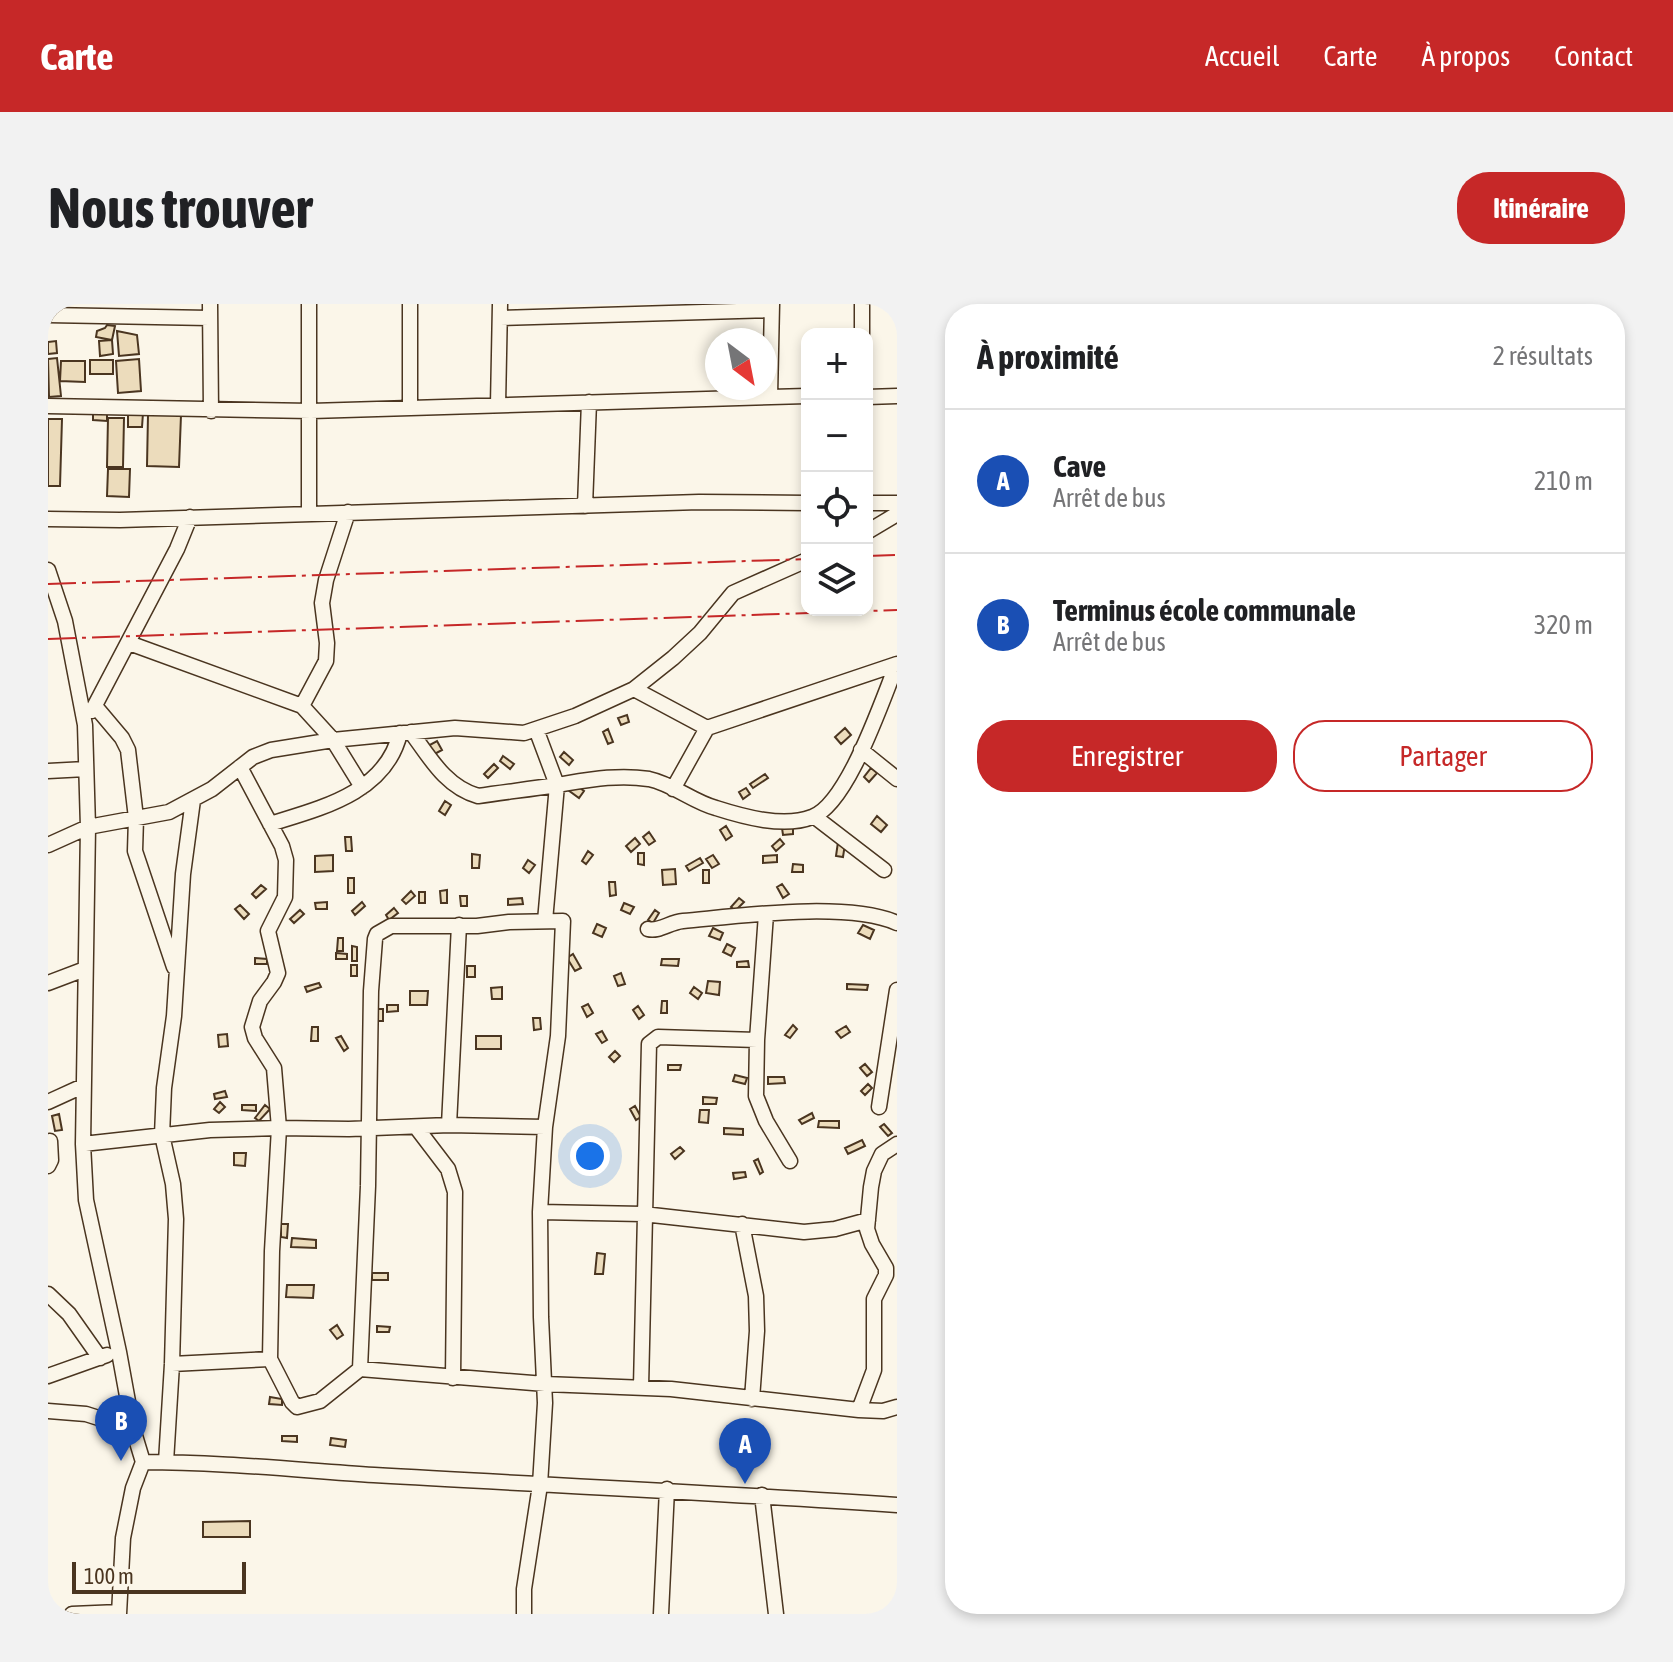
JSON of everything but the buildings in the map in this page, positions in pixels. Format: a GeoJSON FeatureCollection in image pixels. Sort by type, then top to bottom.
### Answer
{"type":"FeatureCollection","features":[{"type":"Feature","properties":{"kind":"street"},"geometry":{"type":"LineString","coordinates":[[309,304],[309,513]]}},
{"type":"Feature","properties":{"kind":"street"},"geometry":{"type":"LineString","coordinates":[[410,304],[410,408]]}},
{"type":"Feature","properties":{"kind":"street"},"geometry":{"type":"LineString","coordinates":[[862,304],[862,328]]}},
{"type":"Feature","properties":{"kind":"street"},"geometry":{"type":"LineString","coordinates":[[498,405],[500,311],[772,307],[772,328]]}},
{"type":"Feature","properties":{"kind":"street"},"geometry":{"type":"LineString","coordinates":[[48,315],[116,310],[209,311],[211,411]]}},
{"type":"Feature","properties":{"kind":"street"},"geometry":{"type":"LineString","coordinates":[[777,396],[801,396]]}},
{"type":"Feature","properties":{"kind":"street"},"geometry":{"type":"LineString","coordinates":[[873,397],[897,396]]}},
{"type":"Feature","properties":{"kind":"street"},"geometry":{"type":"LineString","coordinates":[[48,406],[311,411],[705,398]]}},
{"type":"Feature","properties":{"kind":"street"},"geometry":{"type":"LineString","coordinates":[[585,506],[589,402]]}},
{"type":"Feature","properties":{"kind":"street"},"geometry":{"type":"LineString","coordinates":[[48,519],[120,520],[585,506],[801,503]]}},
{"type":"Feature","properties":{"kind":"street"},"geometry":{"type":"LineString","coordinates":[[873,503],[897,503]]}},
{"type":"Feature","properties":{"kind":"street"},"geometry":{"type":"LineString","coordinates":[[302,706],[326,661],[322,603],[326,580],[348,512]]}},
{"type":"Feature","properties":{"kind":"street"},"geometry":{"type":"LineString","coordinates":[[873,528],[897,514]]}},
{"type":"Feature","properties":{"kind":"street"},"geometry":{"type":"LineString","coordinates":[[85,725],[190,517]]}},
{"type":"Feature","properties":{"kind":"street"},"geometry":{"type":"LineString","coordinates":[[48,845],[88,827],[169,812],[227,780],[253,757],[271,750],[333,740],[455,728],[524,733],[575,716],[634,689],[691,641],[733,593],[801,563]]}},
{"type":"Feature","properties":{"kind":"street"},"geometry":{"type":"LineString","coordinates":[[48,570],[65,621],[85,725],[88,827],[83,1144],[86,1200],[133,1429],[143,1462],[127,1516],[119,1613],[72,1614]]}},
{"type":"Feature","properties":{"kind":"street"},"geometry":{"type":"LineString","coordinates":[[129,643],[302,706],[333,740],[362,787]]}},
{"type":"Feature","properties":{"kind":"street"},"geometry":{"type":"LineString","coordinates":[[673,789],[707,728],[897,664]]}},
{"type":"Feature","properties":{"kind":"street"},"geometry":{"type":"LineString","coordinates":[[406,733],[462,791],[478,796],[615,777],[655,781],[707,806],[730,813],[792,822],[815,817],[839,793],[861,750],[897,664]]}},
{"type":"Feature","properties":{"kind":"street"},"geometry":{"type":"LineString","coordinates":[[634,689],[707,728]]}},
{"type":"Feature","properties":{"kind":"street"},"geometry":{"type":"LineString","coordinates":[[95,706],[122,738],[128,750],[136,818],[133,834],[135,851],[177,975]]}},
{"type":"Feature","properties":{"kind":"street"},"geometry":{"type":"LineString","coordinates":[[536,729],[557,785],[545,921]]}},
{"type":"Feature","properties":{"kind":"street"},"geometry":{"type":"LineString","coordinates":[[270,824],[349,797],[388,761],[406,733]]}},
{"type":"Feature","properties":{"kind":"street"},"geometry":{"type":"LineString","coordinates":[[861,750],[897,779]]}},
{"type":"Feature","properties":{"kind":"street"},"geometry":{"type":"LineString","coordinates":[[240,767],[286,860],[285,897],[268,931],[278,973],[260,1001],[252,1027],[255,1038],[274,1068],[279,1128],[270,1359],[297,1407],[320,1401],[360,1369],[545,1384],[641,1387],[859,1410],[883,1411],[897,1407]]}},
{"type":"Feature","properties":{"kind":"street"},"geometry":{"type":"LineString","coordinates":[[48,772],[86,769]]}},
{"type":"Feature","properties":{"kind":"street"},"geometry":{"type":"LineString","coordinates":[[166,1462],[172,1364],[175,1198],[162,1135],[164,1088],[174,1016],[183,874],[193,800]]}},
{"type":"Feature","properties":{"kind":"street"},"geometry":{"type":"LineString","coordinates":[[815,817],[884,870]]}},
{"type":"Feature","properties":{"kind":"street"},"geometry":{"type":"LineString","coordinates":[[648,929],[656,930],[672,922],[766,914],[867,913],[897,923]]}},
{"type":"Feature","properties":{"kind":"street"},"geometry":{"type":"LineString","coordinates":[[766,914],[756,1096],[790,1161]]}},
{"type":"Feature","properties":{"kind":"street"},"geometry":{"type":"LineString","coordinates":[[360,1369],[368,1186],[367,1128],[377,934],[391,926],[563,921],[558,1036],[545,1127],[540,1212],[545,1384],[540,1485],[526,1573],[524,1614]]}},
{"type":"Feature","properties":{"kind":"street"},"geometry":{"type":"LineString","coordinates":[[449,1125],[459,925]]}},
{"type":"Feature","properties":{"kind":"street"},"geometry":{"type":"LineString","coordinates":[[48,983],[85,969]]}},
{"type":"Feature","properties":{"kind":"street"},"geometry":{"type":"LineString","coordinates":[[879,1107],[897,990]]}},
{"type":"Feature","properties":{"kind":"street"},"geometry":{"type":"LineString","coordinates":[[641,1387],[649,1044],[658,1037],[757,1040]]}},
{"type":"Feature","properties":{"kind":"street"},"geometry":{"type":"LineString","coordinates":[[48,1102],[83,1086]]}},
{"type":"Feature","properties":{"kind":"street"},"geometry":{"type":"LineString","coordinates":[[83,1144],[210,1130],[449,1125],[545,1127]]}},
{"type":"Feature","properties":{"kind":"street"},"geometry":{"type":"LineString","coordinates":[[416,1127],[448,1169],[455,1192],[453,1378]]}},
{"type":"Feature","properties":{"kind":"street"},"geometry":{"type":"LineString","coordinates":[[48,1166],[51,1160],[49,1139]]}},
{"type":"Feature","properties":{"kind":"street"},"geometry":{"type":"LineString","coordinates":[[859,1410],[874,1370],[874,1299],[886,1275],[884,1261],[868,1237],[874,1171],[882,1154],[897,1144]]}},
{"type":"Feature","properties":{"kind":"street"},"geometry":{"type":"LineString","coordinates":[[540,1212],[643,1214],[784,1231],[818,1232],[868,1220]]}},
{"type":"Feature","properties":{"kind":"street"},"geometry":{"type":"LineString","coordinates":[[742,1224],[756,1296],[752,1399]]}},
{"type":"Feature","properties":{"kind":"street"},"geometry":{"type":"LineString","coordinates":[[886,1275],[897,1286]]}},
{"type":"Feature","properties":{"kind":"street"},"geometry":{"type":"LineString","coordinates":[[48,1294],[69,1314],[100,1358]]}},
{"type":"Feature","properties":{"kind":"street"},"geometry":{"type":"LineString","coordinates":[[48,1376],[119,1352]]}},
{"type":"Feature","properties":{"kind":"street"},"geometry":{"type":"LineString","coordinates":[[172,1364],[270,1359]]}},
{"type":"Feature","properties":{"kind":"street"},"geometry":{"type":"LineString","coordinates":[[48,1411],[86,1414],[133,1429]]}},
{"type":"Feature","properties":{"kind":"street"},"geometry":{"type":"LineString","coordinates":[[143,1462],[540,1485],[667,1489],[897,1505]]}},
{"type":"Feature","properties":{"kind":"street"},"geometry":{"type":"LineString","coordinates":[[661,1614],[667,1489]]}},
{"type":"Feature","properties":{"kind":"street"},"geometry":{"type":"LineString","coordinates":[[762,1495],[776,1614]]}},
{"type":"Feature","properties":{"kind":"street"},"geometry":{"type":"LineString","coordinates":[[662,1595],[668,1614]]}},
{"type":"Feature","properties":{"kind":"power"},"geometry":{"type":"LineString","coordinates":[[873,556],[897,555]]}},
{"type":"Feature","properties":{"kind":"power"},"geometry":{"type":"LineString","coordinates":[[48,584],[801,559]]}},
{"type":"Feature","properties":{"kind":"power"},"geometry":{"type":"LineString","coordinates":[[48,639],[897,610]]}},
{"type":"Feature","properties":{"kind":"place","name":"Terminus école communale"},"geometry":{"type":"Point","coordinates":[121,1461]}},
{"type":"Feature","properties":{"kind":"place","name":"Cave"},"geometry":{"type":"Point","coordinates":[745,1484]}}]}
